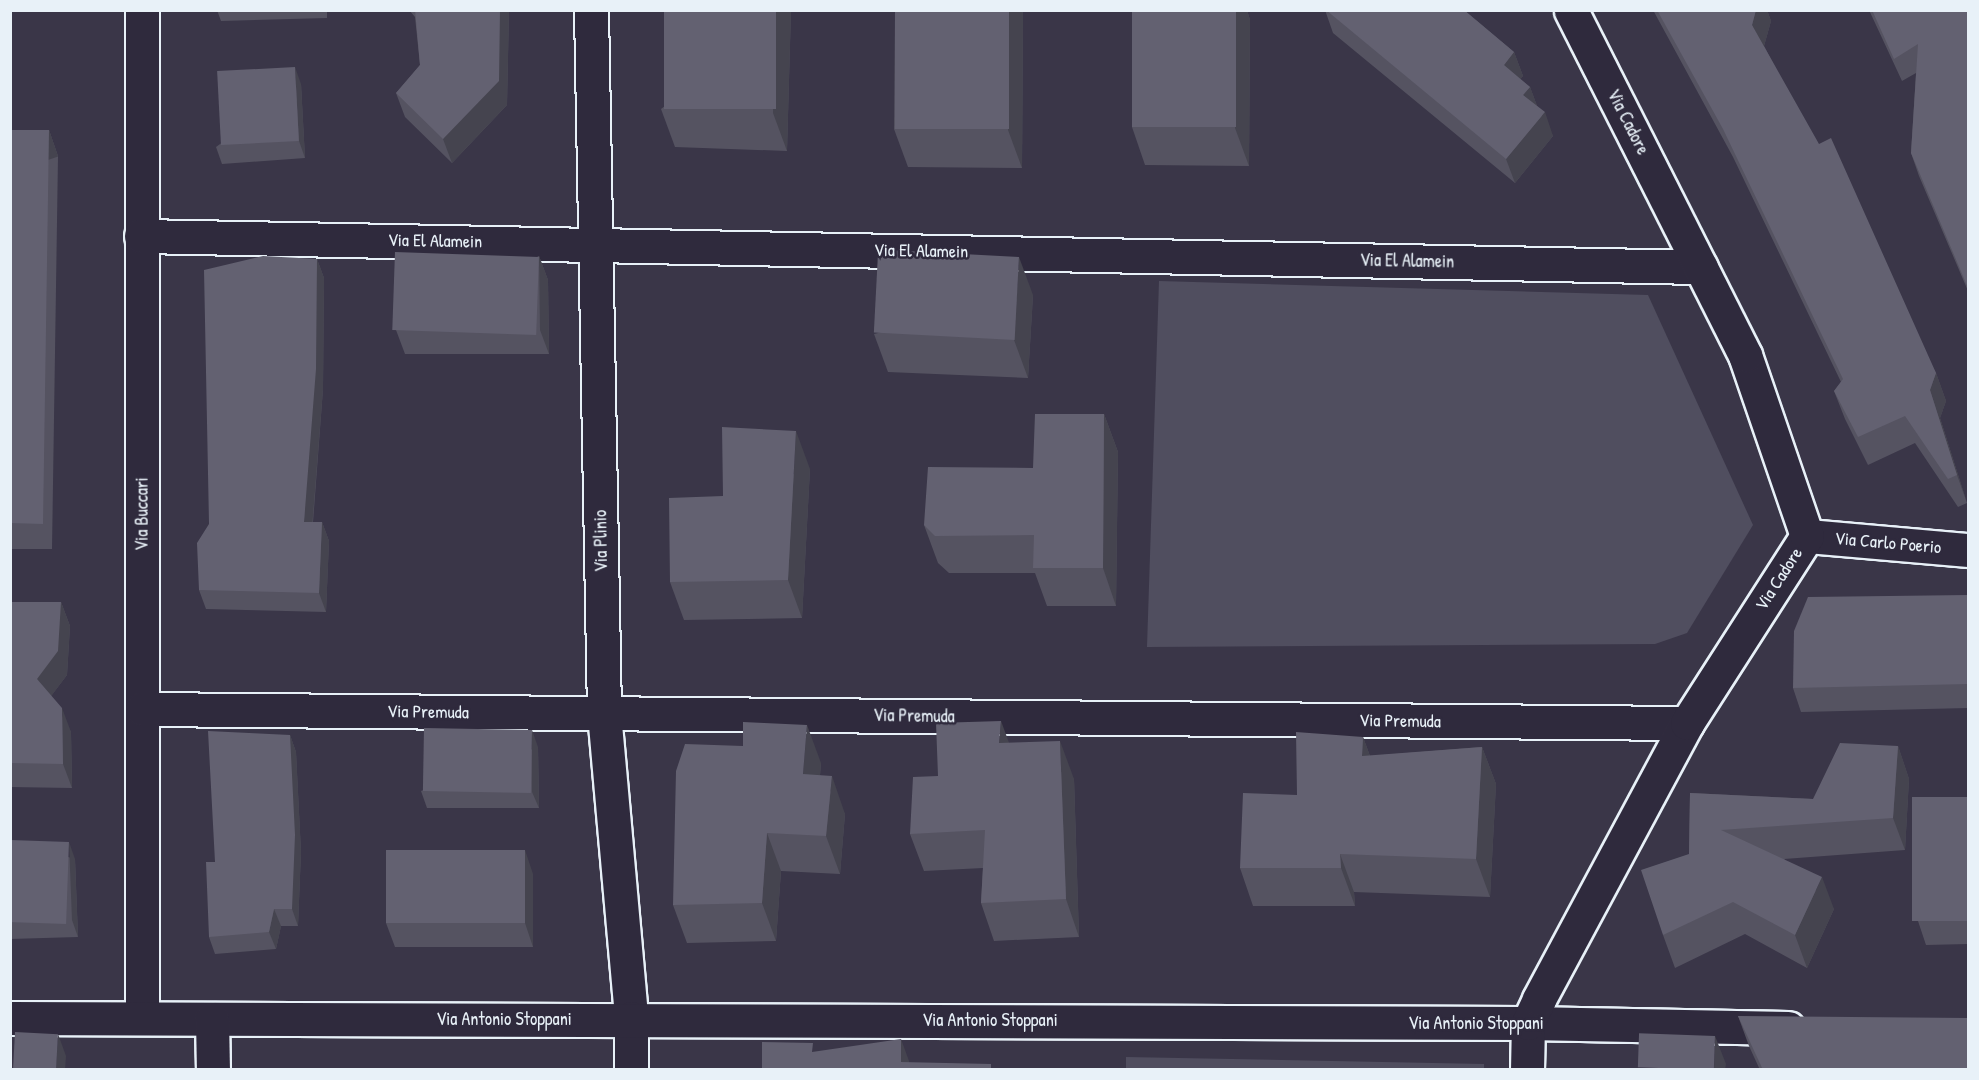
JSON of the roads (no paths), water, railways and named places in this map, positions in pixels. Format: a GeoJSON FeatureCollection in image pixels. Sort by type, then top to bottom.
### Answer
{"type":"FeatureCollection","features":[{"type":"Feature","properties":{"kind":"street","name":"Via Buccari"},"geometry":{"type":"LineString","coordinates":[[142,10],[142,1017]]}},
{"type":"Feature","properties":{"kind":"street","name":"Via Plinio"},"geometry":{"type":"LineString","coordinates":[[591,10],[604,713],[631,1018],[632,1070]]}},
{"type":"Feature","properties":{"kind":"street","name":"Via Cadore"},"geometry":{"type":"LineString","coordinates":[[1527,1070],[1528,1023],[1687,723],[1806,536],[1745,355],[1572,10]]}},
{"type":"Feature","properties":{"kind":"street","name":"Via El Alamein"},"geometry":{"type":"LineString","coordinates":[[141,236],[1701,267]]}},
{"type":"Feature","properties":{"kind":"street","name":"Via Carlo Poerio"},"geometry":{"type":"LineString","coordinates":[[1806,536],[1968,550]]}},
{"type":"Feature","properties":{"kind":"street","name":"Via Premuda"},"geometry":{"type":"LineString","coordinates":[[142,709],[1687,723]]}},
{"type":"Feature","properties":{"kind":"street","name":"Via Antonio Stoppani"},"geometry":{"type":"LineString","coordinates":[[10,1018],[631,1018],[1528,1023],[1814,1028]]}},
{"type":"Feature","properties":{"kind":"street"},"geometry":{"type":"LineString","coordinates":[[212,1019],[213,1070]]}}]}
